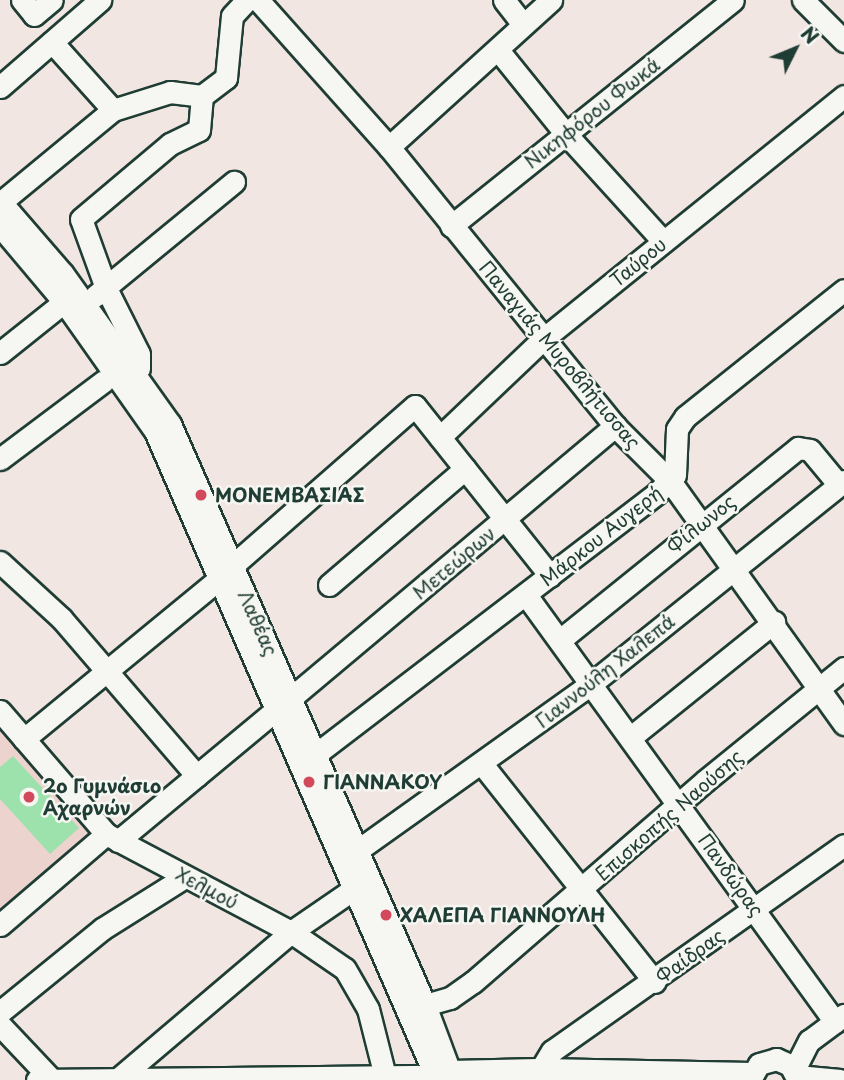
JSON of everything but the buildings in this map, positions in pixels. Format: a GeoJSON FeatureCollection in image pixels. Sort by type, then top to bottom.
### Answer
{"type":"FeatureCollection","features":[{"type":"Feature","properties":{"kind":"street"},"geometry":{"type":"LineString","coordinates":[[22,0],[34,15],[63,5],[100,0]]}},
{"type":"Feature","properties":{"kind":"street"},"geometry":{"type":"LineString","coordinates":[[0,202],[113,110],[170,92],[202,96],[226,78],[232,16],[247,0]]}},
{"type":"Feature","properties":{"kind":"street","name":"Παναγιάς Μυροβλήτισσας"},"geometry":{"type":"LineString","coordinates":[[258,0],[389,147],[615,426],[670,481],[774,622],[844,724]]}},
{"type":"Feature","properties":{"kind":"street"},"geometry":{"type":"LineString","coordinates":[[504,0],[523,24]]}},
{"type":"Feature","properties":{"kind":"street"},"geometry":{"type":"LineString","coordinates":[[389,147],[551,0]]}},
{"type":"Feature","properties":{"kind":"street","name":"Νικηφόρου Φωκά"},"geometry":{"type":"LineString","coordinates":[[451,226],[733,0]]}},
{"type":"Feature","properties":{"kind":"street"},"geometry":{"type":"LineString","coordinates":[[803,0],[841,31]]}},
{"type":"Feature","properties":{"kind":"street"},"geometry":{"type":"LineString","coordinates":[[0,87],[52,43],[63,5]]}},
{"type":"Feature","properties":{"kind":"street"},"geometry":{"type":"LineString","coordinates":[[52,43],[113,110]]}},
{"type":"Feature","properties":{"kind":"street"},"geometry":{"type":"LineString","coordinates":[[498,50],[565,133],[663,241]]}},
{"type":"Feature","properties":{"kind":"street"},"geometry":{"type":"LineString","coordinates":[[0,459],[139,368],[139,355],[106,288],[81,227],[88,211],[170,144],[199,130],[202,96]]}},
{"type":"Feature","properties":{"kind":"street","name":"Ταύρου"},"geometry":{"type":"LineString","coordinates":[[440,437],[543,339],[844,96]]}},
{"type":"Feature","properties":{"kind":"street"},"geometry":{"type":"LineString","coordinates":[[0,353],[75,303],[106,288],[234,182]]}},
{"type":"Feature","properties":{"kind":"street","name":"Λαθέας"},"geometry":{"type":"LineString","coordinates":[[0,202],[75,303],[164,449],[226,572],[284,703],[355,888],[444,1077]]}},
{"type":"Feature","properties":{"kind":"street","name":"Λαθέας"},"geometry":{"type":"LineString","coordinates":[[0,226],[75,303]]}},
{"type":"Feature","properties":{"kind":"street","name":"Μάρκου Αυγερή"},"geometry":{"type":"LineString","coordinates":[[316,754],[670,481],[675,475],[677,429],[685,416],[844,290]]}},
{"type":"Feature","properties":{"kind":"street"},"geometry":{"type":"LineString","coordinates":[[24,739],[226,572],[415,406],[550,576]]}},
{"type":"Feature","properties":{"kind":"street","name":"Μετεώρων"},"geometry":{"type":"LineString","coordinates":[[0,925],[197,776],[615,426]]}},
{"type":"Feature","properties":{"kind":"street","name":"Φίλωνος"},"geometry":{"type":"LineString","coordinates":[[560,640],[700,523],[798,448],[810,450],[842,483]]}},
{"type":"Feature","properties":{"kind":"street"},"geometry":{"type":"LineString","coordinates":[[329,585],[465,469]]}},
{"type":"Feature","properties":{"kind":"street","name":"Γιαννούλη Χαλεπά"},"geometry":{"type":"LineString","coordinates":[[358,850],[592,683],[842,483]]}},
{"type":"Feature","properties":{"kind":"street"},"geometry":{"type":"LineString","coordinates":[[0,562],[61,618],[197,776]]}},
{"type":"Feature","properties":{"kind":"street"},"geometry":{"type":"LineString","coordinates":[[0,588],[22,583]]}},
{"type":"Feature","properties":{"kind":"street","name":"Πανδώρας"},"geometry":{"type":"LineString","coordinates":[[526,594],[755,909],[832,1024]]}},
{"type":"Feature","properties":{"kind":"street"},"geometry":{"type":"LineString","coordinates":[[631,737],[774,622]]}},
{"type":"Feature","properties":{"kind":"street","name":"Επισκοπής Ναούσης"},"geometry":{"type":"LineString","coordinates":[[425,1005],[450,998],[473,982],[583,891],[679,804],[844,668]]}},
{"type":"Feature","properties":{"kind":"street","name":"Λαθέας"},"geometry":{"type":"LineString","coordinates":[[284,703],[316,754],[425,1005],[444,1077]]}},
{"type":"Feature","properties":{"kind":"street","name":"Χελμού"},"geometry":{"type":"LineString","coordinates":[[0,711],[112,838],[291,932],[332,957],[359,988],[385,1076]]}},
{"type":"Feature","properties":{"kind":"street"},"geometry":{"type":"LineString","coordinates":[[482,764],[655,982]]}},
{"type":"Feature","properties":{"kind":"street","name":"Φαίδρας"},"geometry":{"type":"LineString","coordinates":[[541,1069],[552,1051],[655,982],[844,845]]}},
{"type":"Feature","properties":{"kind":"street"},"geometry":{"type":"LineString","coordinates":[[0,1012],[102,929],[185,877]]}},
{"type":"Feature","properties":{"kind":"street"},"geometry":{"type":"LineString","coordinates":[[119,1078],[291,932],[355,888]]}},
{"type":"Feature","properties":{"kind":"street"},"geometry":{"type":"LineString","coordinates":[[0,1025],[47,1080],[444,1077],[541,1069],[751,1077],[783,1048],[832,1024]]}},
{"type":"Feature","properties":{"kind":"street"},"geometry":{"type":"LineString","coordinates":[[796,1075],[801,1051],[832,1024]]}},
{"type":"Feature","properties":{"kind":"street"},"geometry":{"type":"LineString","coordinates":[[769,1060],[783,1061],[796,1075],[840,1080]]}},
{"type":"Feature","properties":{"kind":"shaded area","name":"2ο Γυμνάσιο Αχαρνών"},"geometry":{"type":"Polygon","coordinates":[[[0,731],[90,834],[0,914],[0,731]]]}},
{"type":"Feature","properties":{"kind":"green space"},"geometry":{"type":"Polygon","coordinates":[[[13,756],[79,828],[50,854],[0,799],[0,767],[13,756]]]}},
{"type":"Feature","properties":{"kind":"place","name":"ΜΟΝΕΜΒΑΣΙΑΣ"},"geometry":{"type":"Point","coordinates":[201,495]}},
{"type":"Feature","properties":{"kind":"place","name":"ΓΙΑΝΝΑΚΟΥ"},"geometry":{"type":"Point","coordinates":[309,782]}},
{"type":"Feature","properties":{"kind":"place","name":"2ο Γυμνάσιο Αχαρνών"},"geometry":{"type":"Point","coordinates":[29,797]}},
{"type":"Feature","properties":{"kind":"place","name":"ΧΑΛΕΠΑ ΓΙΑΝΝΟΥΛΗ"},"geometry":{"type":"Point","coordinates":[386,915]}}]}
